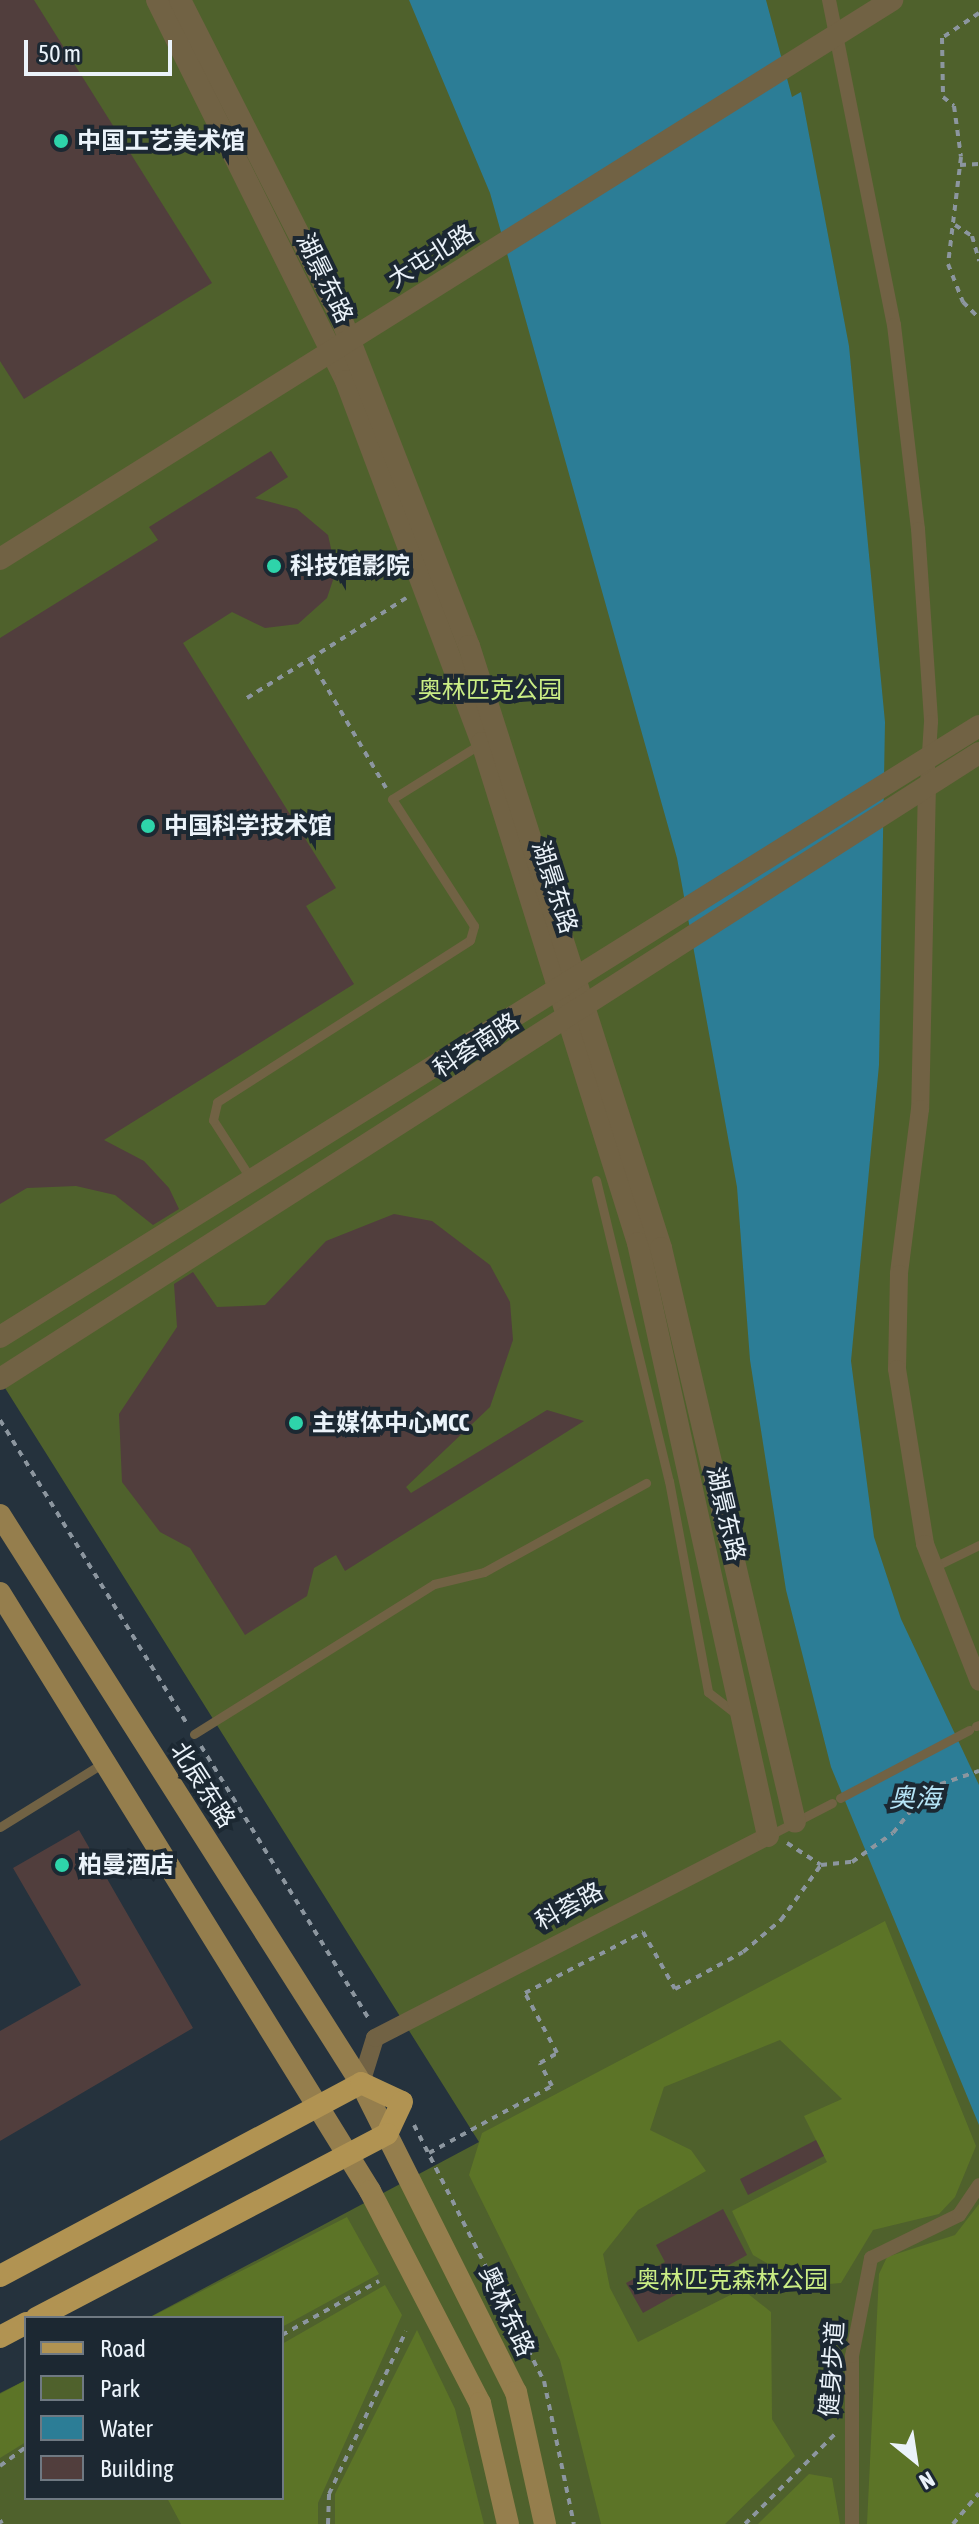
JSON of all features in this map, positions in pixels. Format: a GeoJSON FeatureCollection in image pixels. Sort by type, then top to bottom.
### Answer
{"type":"FeatureCollection","features":[{"type":"Feature","properties":{"kind":"main road","name":"北辰东路"},"geometry":{"type":"LineString","coordinates":[[0,1515],[361,2083],[387,2134]]}},
{"type":"Feature","properties":{"kind":"main road"},"geometry":{"type":"LineString","coordinates":[[0,1593],[348,2156],[480,2403],[508,2524]]}},
{"type":"Feature","properties":{"kind":"main road"},"geometry":{"type":"LineString","coordinates":[[0,2276],[361,2083],[402,2102],[387,2134],[40,2316]]}},
{"type":"Feature","properties":{"kind":"main road","name":"奥林东路"},"geometry":{"type":"LineString","coordinates":[[387,2134],[516,2392],[545,2524]]}},
{"type":"Feature","properties":{"kind":"main road"},"geometry":{"type":"LineString","coordinates":[[0,2337],[24,2324]]}},
{"type":"Feature","properties":{"kind":"street","name":"湖景东路"},"geometry":{"type":"LineString","coordinates":[[157,0],[340,345],[570,984]]}},
{"type":"Feature","properties":{"kind":"street","name":"湖景东路"},"geometry":{"type":"LineString","coordinates":[[180,0],[340,345],[469,646],[578,1011],[638,1243],[751,1750],[780,1830]]}},
{"type":"Feature","properties":{"kind":"street"},"geometry":{"type":"LineString","coordinates":[[829,0],[839,33],[894,325],[918,529],[930,757],[920,1109],[899,1274],[897,1369],[908,1469],[934,1567],[979,1682]]}},
{"type":"Feature","properties":{"kind":"street","name":"大屯北路"},"geometry":{"type":"LineString","coordinates":[[0,559],[892,0]]}},
{"type":"Feature","properties":{"kind":"street","name":"科荟南路"},"geometry":{"type":"LineString","coordinates":[[0,1337],[688,913],[979,726]]}},
{"type":"Feature","properties":{"kind":"street","name":"科荟南路"},"geometry":{"type":"LineString","coordinates":[[0,1379],[979,753]]}},
{"type":"Feature","properties":{"kind":"street","name":"湖景东路"},"geometry":{"type":"LineString","coordinates":[[578,1011],[661,1248],[778,1745],[780,1830]]}},
{"type":"Feature","properties":{"kind":"street"},"geometry":{"type":"LineString","coordinates":[[751,1750],[765,1754],[778,1745]]}},
{"type":"Feature","properties":{"kind":"street","name":"科荟路"},"geometry":{"type":"LineString","coordinates":[[375,2038],[780,1830]]}},
{"type":"Feature","properties":{"kind":"street"},"geometry":{"type":"LineString","coordinates":[[361,2083],[375,2038]]}},
{"type":"Feature","properties":{"kind":"street","name":"健身步道"},"geometry":{"type":"LineString","coordinates":[[852,2524],[850,2418],[859,2292],[871,2258],[959,2215],[979,2185]]}},
{"type":"Feature","properties":{"kind":"lane"},"geometry":{"type":"LineString","coordinates":[[253,1181],[213,1120],[217,1102],[470,940],[474,926],[392,799],[482,743]]}},
{"type":"Feature","properties":{"kind":"lane"},"geometry":{"type":"LineString","coordinates":[[596,1180],[669,1481],[708,1692],[745,1721]]}},
{"type":"Feature","properties":{"kind":"lane"},"geometry":{"type":"LineString","coordinates":[[194,1734],[434,1584],[484,1572],[646,1483]]}},
{"type":"Feature","properties":{"kind":"lane"},"geometry":{"type":"LineString","coordinates":[[934,1567],[979,1545]]}},
{"type":"Feature","properties":{"kind":"lane","name":"科荟路"},"geometry":{"type":"LineString","coordinates":[[780,1830],[974,1727]]}},
{"type":"Feature","properties":{"kind":"lane"},"geometry":{"type":"LineString","coordinates":[[0,1827],[105,1762]]}},
{"type":"Feature","properties":{"kind":"path"},"geometry":{"type":"LineString","coordinates":[[979,13],[942,38],[943,97],[954,106],[960,165],[950,274],[979,318]]}},
{"type":"Feature","properties":{"kind":"path"},"geometry":{"type":"LineString","coordinates":[[960,165],[979,164]]}},
{"type":"Feature","properties":{"kind":"path"},"geometry":{"type":"LineString","coordinates":[[955,225],[972,236],[979,261]]}},
{"type":"Feature","properties":{"kind":"path"},"geometry":{"type":"LineString","coordinates":[[247,698],[427,590]]}},
{"type":"Feature","properties":{"kind":"path"},"geometry":{"type":"LineString","coordinates":[[310,659],[392,799]]}},
{"type":"Feature","properties":{"kind":"path"},"geometry":{"type":"LineString","coordinates":[[0,1420],[194,1734],[375,2038]]}},
{"type":"Feature","properties":{"kind":"path"},"geometry":{"type":"LineString","coordinates":[[780,1830],[821,1865],[852,1862],[893,1833],[929,1788],[979,1771]]}},
{"type":"Feature","properties":{"kind":"path"},"geometry":{"type":"LineString","coordinates":[[429,2153],[552,2086],[540,2063],[557,2053],[525,1993],[643,1932],[675,1989],[772,1928],[821,1865]]}},
{"type":"Feature","properties":{"kind":"path"},"geometry":{"type":"LineString","coordinates":[[402,2102],[544,2381],[574,2524]]}},
{"type":"Feature","properties":{"kind":"path"},"geometry":{"type":"LineString","coordinates":[[284,2334],[379,2281]]}},
{"type":"Feature","properties":{"kind":"path"},"geometry":{"type":"LineString","coordinates":[[328,2524],[329,2494],[406,2331]]}},
{"type":"Feature","properties":{"kind":"path"},"geometry":{"type":"LineString","coordinates":[[745,2524],[850,2418]]}},
{"type":"Feature","properties":{"kind":"path"},"geometry":{"type":"LineString","coordinates":[[0,2466],[24,2448]]}},
{"type":"Feature","properties":{"kind":"path"},"geometry":{"type":"LineString","coordinates":[[953,2524],[979,2493]]}},
{"type":"Feature","properties":{"kind":"green space","name":"奥林匹克公园"},"geometry":{"type":"Polygon","coordinates":[[[0,0],[979,0],[979,2524],[0,2524],[0,2393],[24,2381],[24,2500],[284,2500],[284,2316],[152,2316],[479,2142],[0,1380],[0,0]]]}},
{"type":"Feature","properties":{"kind":"green space"},"geometry":{"type":"Polygon","coordinates":[[[885,1921],[976,2146],[955,2197],[939,2214],[873,2230],[841,2283],[805,2286],[753,2255],[732,2211],[827,2162],[804,2116],[842,2099],[780,2040],[664,2087],[650,2130],[691,2150],[706,2171],[638,2210],[603,2254],[610,2288],[638,2342],[742,2289],[771,2312],[772,2419],[795,2456],[725,2524],[601,2524],[560,2360],[469,2175],[482,2133],[885,1921]]]}},
{"type":"Feature","properties":{"kind":"green space"},"geometry":{"type":"Polygon","coordinates":[[[979,2204],[979,2524],[867,2524],[879,2274],[887,2257],[955,2235],[979,2204]]]}},
{"type":"Feature","properties":{"kind":"green space"},"geometry":{"type":"Polygon","coordinates":[[[347,2217],[379,2274],[284,2326],[284,2316],[153,2316],[347,2217]]]}},
{"type":"Feature","properties":{"kind":"green space"},"geometry":{"type":"Polygon","coordinates":[[[385,2285],[402,2315],[318,2503],[318,2524],[181,2524],[168,2500],[284,2500],[284,2343],[385,2285]]]}},
{"type":"Feature","properties":{"kind":"green space"},"geometry":{"type":"Polygon","coordinates":[[[417,2330],[455,2409],[484,2524],[335,2524],[335,2494],[417,2330]]]}},
{"type":"Feature","properties":{"kind":"green space"},"geometry":{"type":"Polygon","coordinates":[[[24,2381],[24,2443],[0,2458],[0,2394],[24,2381]]]}},
{"type":"Feature","properties":{"kind":"green space"},"geometry":{"type":"Polygon","coordinates":[[[809,2474],[832,2478],[840,2524],[758,2524],[809,2474]]]}},
{"type":"Feature","properties":{"kind":"water","name":"奥海"},"geometry":{"type":"Polygon","coordinates":[[[409,0],[766,0],[792,97],[801,92],[849,346],[885,722],[879,1065],[851,1361],[874,1537],[901,1619],[979,1785],[979,2125],[831,1767],[786,1590],[750,1360],[737,1187],[677,858],[490,193],[409,0]]]}},
{"type":"Feature","properties":{"kind":"building","name":"中国工艺美术馆"},"geometry":{"type":"Polygon","coordinates":[[[0,0],[34,0],[212,283],[24,399],[0,361],[0,0]]]}},
{"type":"Feature","properties":{"kind":"building","name":"中国科学技术馆"},"geometry":{"type":"Polygon","coordinates":[[[271,451],[288,477],[255,498],[297,509],[328,535],[336,571],[327,598],[298,624],[265,628],[232,612],[183,643],[336,888],[306,906],[354,984],[104,1140],[144,1161],[169,1188],[179,1209],[153,1225],[115,1195],[76,1186],[27,1188],[0,1204],[0,638],[158,540],[149,527],[271,451]]]}},
{"type":"Feature","properties":{"kind":"building","name":"主媒体中心MCC"},"geometry":{"type":"Polygon","coordinates":[[[394,1214],[432,1221],[490,1265],[510,1302],[513,1340],[490,1407],[406,1487],[411,1493],[547,1410],[584,1421],[345,1571],[336,1555],[314,1568],[307,1596],[245,1635],[190,1548],[160,1532],[122,1482],[119,1414],[177,1327],[174,1284],[193,1272],[217,1307],[265,1305],[326,1241],[394,1214]]]}},
{"type":"Feature","properties":{"kind":"building"},"geometry":{"type":"Polygon","coordinates":[[[79,1830],[193,2028],[0,2141],[0,2031],[81,1985],[13,1868],[79,1830]]]}},
{"type":"Feature","properties":{"kind":"building"},"geometry":{"type":"Polygon","coordinates":[[[816,2140],[824,2156],[748,2195],[740,2179],[816,2140]]]}},
{"type":"Feature","properties":{"kind":"building"},"geometry":{"type":"Polygon","coordinates":[[[723,2209],[747,2255],[643,2313],[626,2283],[665,2262],[656,2245],[723,2209]]]}},
{"type":"Feature","properties":{"kind":"place","name":"中国工艺美术馆"},"geometry":{"type":"Point","coordinates":[61,141]}},
{"type":"Feature","properties":{"kind":"place","name":"科技馆影院"},"geometry":{"type":"Point","coordinates":[274,566]}},
{"type":"Feature","properties":{"kind":"place","name":"中国科学技术馆"},"geometry":{"type":"Point","coordinates":[148,826]}},
{"type":"Feature","properties":{"kind":"place","name":"主媒体中心MCC"},"geometry":{"type":"Point","coordinates":[296,1423]}},
{"type":"Feature","properties":{"kind":"place","name":"柏曼酒店"},"geometry":{"type":"Point","coordinates":[62,1865]}},
{"type":"Feature","properties":{"kind":"park label","name":"奥林匹克森林公园"},"geometry":{"type":"Point","coordinates":[732,2280]}}]}
